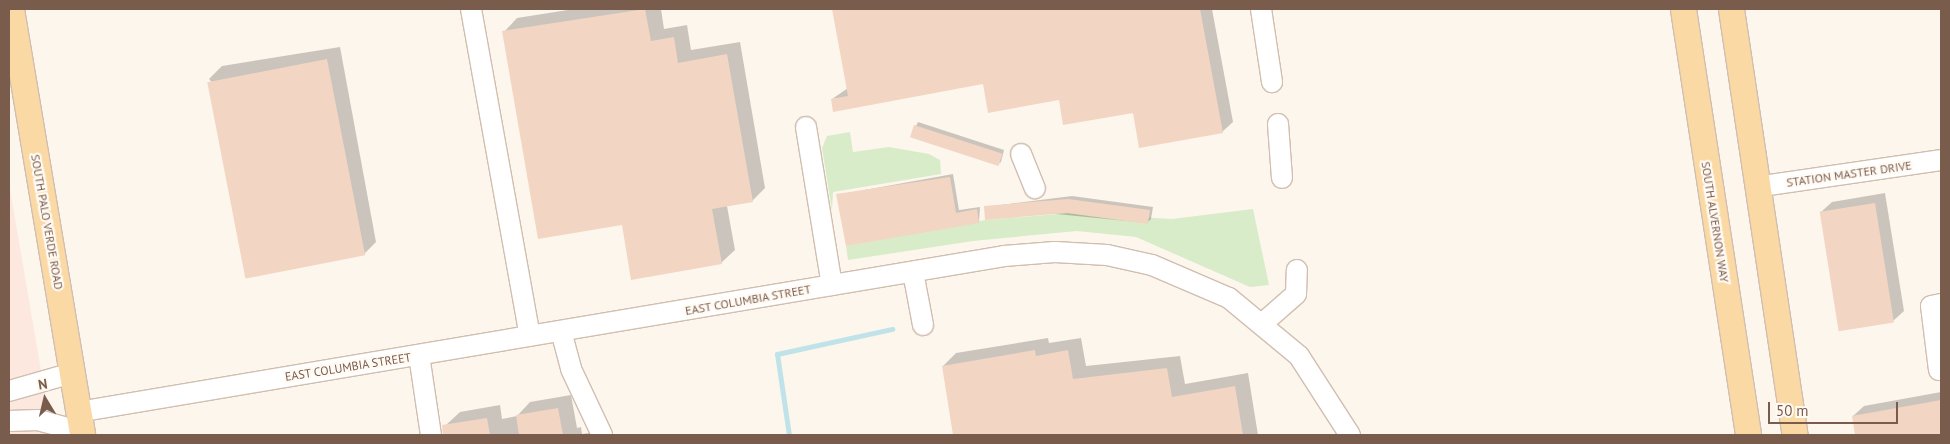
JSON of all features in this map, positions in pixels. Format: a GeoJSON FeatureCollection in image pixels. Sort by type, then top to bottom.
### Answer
{"type":"FeatureCollection","features":[{"type":"Feature","properties":{"kind":"main road","name":"SOUTH PALO VERDE ROAD"},"geometry":{"type":"LineString","coordinates":[[10,9],[81,426]]}},
{"type":"Feature","properties":{"kind":"main road","name":"SOUTH ALVERNON WAY"},"geometry":{"type":"LineString","coordinates":[[1683,9],[1748,435]]}},
{"type":"Feature","properties":{"kind":"main road"},"geometry":{"type":"LineString","coordinates":[[1731,9],[1756,188],[1795,435]]}},
{"type":"Feature","properties":{"kind":"street"},"geometry":{"type":"LineString","coordinates":[[471,9],[530,336]]}},
{"type":"Feature","properties":{"kind":"street"},"geometry":{"type":"LineString","coordinates":[[1261,9],[1272,82]]}},
{"type":"Feature","properties":{"kind":"street"},"geometry":{"type":"LineString","coordinates":[[1278,124],[1282,178]]}},
{"type":"Feature","properties":{"kind":"street"},"geometry":{"type":"LineString","coordinates":[[806,127],[832,285]]}},
{"type":"Feature","properties":{"kind":"street"},"geometry":{"type":"LineString","coordinates":[[1021,154],[1035,188]]}},
{"type":"Feature","properties":{"kind":"street","name":"STATION MASTER DRIVE"},"geometry":{"type":"LineString","coordinates":[[1756,188],[1941,160]]}},
{"type":"Feature","properties":{"kind":"street","name":"EAST COLUMBIA STREET"},"geometry":{"type":"LineString","coordinates":[[81,426],[419,355],[832,285],[1055,252],[1107,255],[1194,280],[1263,323],[1315,376],[1350,435]]}},
{"type":"Feature","properties":{"kind":"street"},"geometry":{"type":"LineString","coordinates":[[1263,323],[1296,294],[1297,270]]}},
{"type":"Feature","properties":{"kind":"street"},"geometry":{"type":"LineString","coordinates":[[913,272],[922,325]]}},
{"type":"Feature","properties":{"kind":"street"},"geometry":{"type":"LineString","coordinates":[[1939,370],[1931,306],[1941,304]]}},
{"type":"Feature","properties":{"kind":"street"},"geometry":{"type":"LineString","coordinates":[[561,331],[571,369],[602,435]]}},
{"type":"Feature","properties":{"kind":"street"},"geometry":{"type":"LineString","coordinates":[[419,355],[431,435]]}},
{"type":"Feature","properties":{"kind":"street"},"geometry":{"type":"LineString","coordinates":[[9,391],[72,373]]}},
{"type":"Feature","properties":{"kind":"street"},"geometry":{"type":"LineString","coordinates":[[9,421],[38,420],[81,426]]}},
{"type":"Feature","properties":{"kind":"shaded area"},"geometry":{"type":"Polygon","coordinates":[[[9,183],[52,435],[9,435],[9,183]]]}},
{"type":"Feature","properties":{"kind":"green space"},"geometry":{"type":"Polygon","coordinates":[[[850,132],[853,152],[889,147],[929,154],[940,160],[941,174],[833,192],[832,211],[822,148],[827,136],[850,132]]]}},
{"type":"Feature","properties":{"kind":"green space"},"geometry":{"type":"Polygon","coordinates":[[[1253,209],[1269,285],[1250,287],[1136,237],[1077,231],[973,241],[848,260],[846,246],[985,220],[1070,213],[1172,219],[1253,209]]]}},
{"type":"Feature","properties":{"kind":"building"},"geometry":{"type":"Polygon","coordinates":[[[645,9],[651,41],[674,37],[678,63],[727,54],[753,202],[712,209],[722,264],[631,280],[622,225],[538,239],[502,31],[645,9]]]}},
{"type":"Feature","properties":{"kind":"building"},"geometry":{"type":"Polygon","coordinates":[[[832,9],[1200,9],[1223,133],[1139,148],[1133,113],[1063,125],[1059,100],[988,113],[983,84],[833,112],[831,99],[848,96],[832,9]]]}},
{"type":"Feature","properties":{"kind":"building"},"geometry":{"type":"Polygon","coordinates":[[[327,59],[365,255],[245,279],[207,82],[327,59]]]}},
{"type":"Feature","properties":{"kind":"building"},"geometry":{"type":"Polygon","coordinates":[[[914,125],[1002,154],[998,166],[910,137],[914,125]]]}},
{"type":"Feature","properties":{"kind":"building"},"geometry":{"type":"Polygon","coordinates":[[[950,177],[956,213],[977,209],[979,223],[846,246],[836,194],[950,177]]]}},
{"type":"Feature","properties":{"kind":"building"},"geometry":{"type":"Polygon","coordinates":[[[1068,199],[1150,210],[1148,224],[1067,213],[985,220],[984,206],[1068,199]]]}},
{"type":"Feature","properties":{"kind":"building"},"geometry":{"type":"Polygon","coordinates":[[[1875,203],[1894,323],[1839,331],[1820,212],[1875,203]]]}},
{"type":"Feature","properties":{"kind":"building"},"geometry":{"type":"Polygon","coordinates":[[[1035,350],[1036,356],[1068,350],[1073,379],[1167,368],[1172,397],[1235,386],[1243,435],[953,435],[942,366],[1035,350]]]}},
{"type":"Feature","properties":{"kind":"building"},"geometry":{"type":"Polygon","coordinates":[[[1941,400],[1941,435],[1855,435],[1852,416],[1941,400]]]}},
{"type":"Feature","properties":{"kind":"building"},"geometry":{"type":"Polygon","coordinates":[[[558,408],[563,435],[519,435],[516,415],[558,408]]]}},
{"type":"Feature","properties":{"kind":"building"},"geometry":{"type":"Polygon","coordinates":[[[487,418],[490,435],[443,435],[442,425],[487,418]]]}},
{"type":"Feature","properties":{"kind":"waterway"},"geometry":{"type":"LineString","coordinates":[[789,435],[777,354],[892,329]]}}]}
